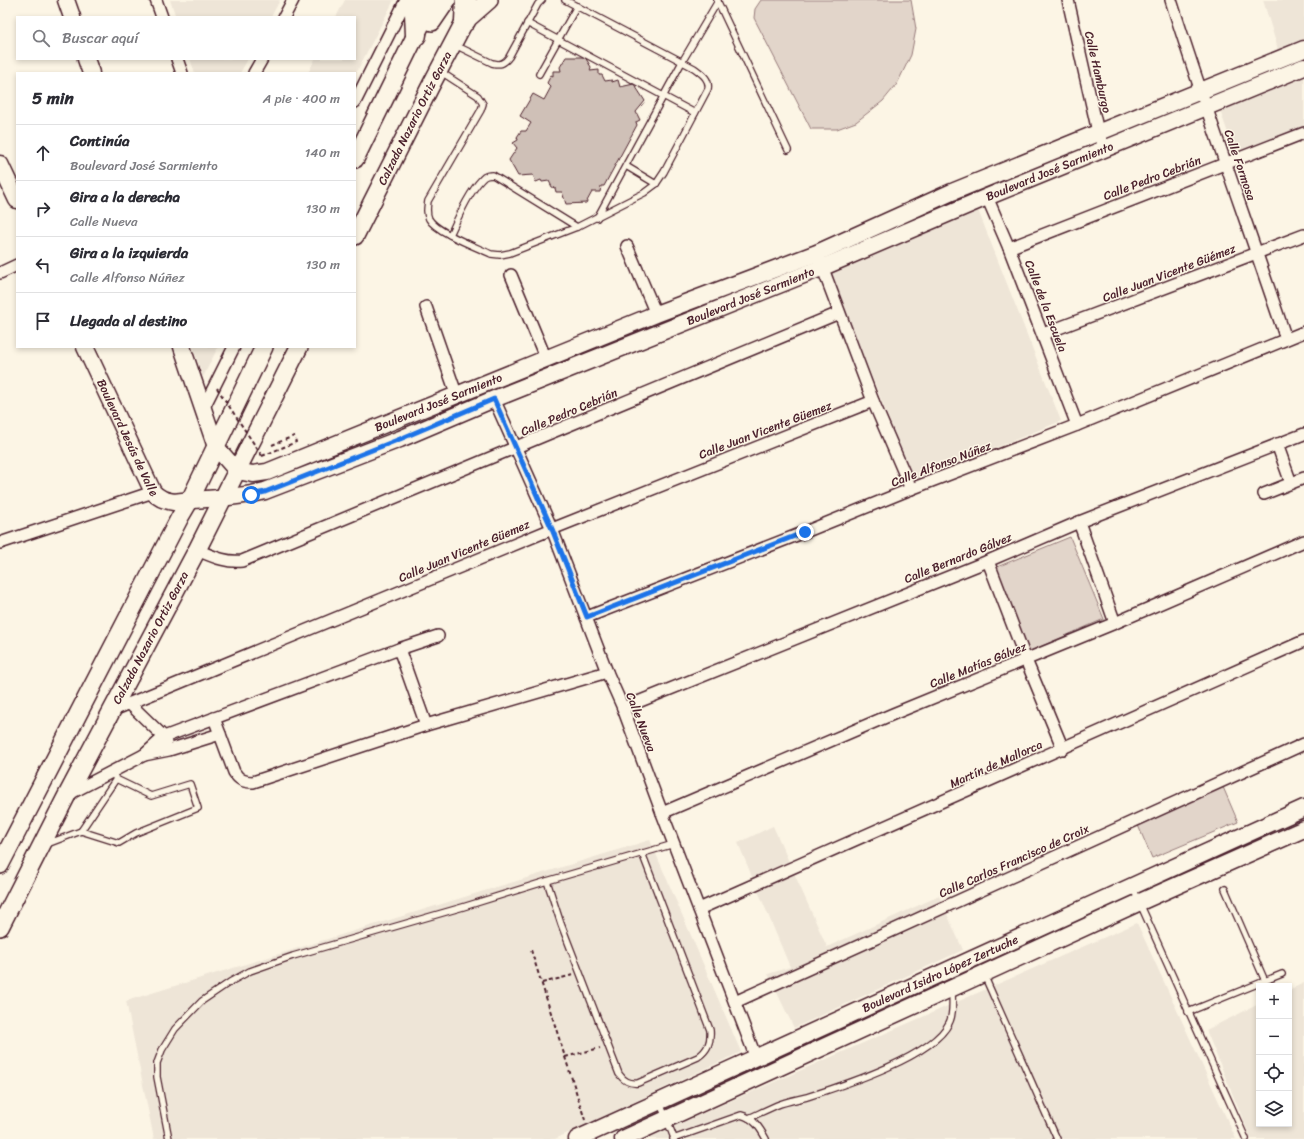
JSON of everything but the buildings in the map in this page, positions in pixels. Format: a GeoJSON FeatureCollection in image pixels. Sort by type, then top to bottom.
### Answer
{"type":"FeatureCollection","features":[{"type":"Feature","properties":{"kind":"highway"},"geometry":{"type":"LineString","coordinates":[[416,35],[415,12],[420,0]]}},
{"type":"Feature","properties":{"kind":"highway"},"geometry":{"type":"LineString","coordinates":[[465,22],[466,0]]}},
{"type":"Feature","properties":{"kind":"main road"},"geometry":{"type":"LineString","coordinates":[[356,157],[433,0]]}},
{"type":"Feature","properties":{"kind":"main road"},"geometry":{"type":"LineString","coordinates":[[416,35],[432,21],[447,0]]}},
{"type":"Feature","properties":{"kind":"main road","name":"Calzada Nazario Ortiz Garza"},"geometry":{"type":"LineString","coordinates":[[356,234],[476,0]]}},
{"type":"Feature","properties":{"kind":"main road"},"geometry":{"type":"LineString","coordinates":[[465,22],[489,0]]}},
{"type":"Feature","properties":{"kind":"main road"},"geometry":{"type":"LineString","coordinates":[[0,865],[172,531],[190,500],[264,348]]}},
{"type":"Feature","properties":{"kind":"main road","name":"Calzada Nazario Ortiz Garza"},"geometry":{"type":"LineString","coordinates":[[0,927],[67,795],[197,550],[298,348]]}},
{"type":"Feature","properties":{"kind":"street"},"geometry":{"type":"LineString","coordinates":[[66,0],[72,16]]}},
{"type":"Feature","properties":{"kind":"street"},"geometry":{"type":"LineString","coordinates":[[156,0],[162,16]]}},
{"type":"Feature","properties":{"kind":"street"},"geometry":{"type":"LineString","coordinates":[[284,16],[292,0]]}},
{"type":"Feature","properties":{"kind":"street"},"geometry":{"type":"LineString","coordinates":[[356,100],[406,0]]}},
{"type":"Feature","properties":{"kind":"street","name":"Calle Hamburgo"},"geometry":{"type":"LineString","coordinates":[[1068,0],[1098,132],[1104,148]]}},
{"type":"Feature","properties":{"kind":"street","name":"Calle Formosa"},"geometry":{"type":"LineString","coordinates":[[1172,0],[1200,90],[1286,339]]}},
{"type":"Feature","properties":{"kind":"street","name":"Boulevard José Sarmiento"},"geometry":{"type":"LineString","coordinates":[[190,500],[223,499],[265,492],[400,439],[819,260],[952,192],[1304,49]]}},
{"type":"Feature","properties":{"kind":"street"},"geometry":{"type":"LineString","coordinates":[[86,60],[91,72]]}},
{"type":"Feature","properties":{"kind":"street"},"geometry":{"type":"LineString","coordinates":[[177,60],[182,72]]}},
{"type":"Feature","properties":{"kind":"street"},"geometry":{"type":"LineString","coordinates":[[255,72],[261,60]]}},
{"type":"Feature","properties":{"kind":"street","name":"Boulevard José Sarmiento"},"geometry":{"type":"LineString","coordinates":[[237,471],[253,474],[266,472],[457,396],[656,314],[819,260],[987,197],[1304,67]]}},
{"type":"Feature","properties":{"kind":"street","name":"Calle Pedro Cebrián"},"geometry":{"type":"LineString","coordinates":[[1009,248],[1304,133]]}},
{"type":"Feature","properties":{"kind":"street"},"geometry":{"type":"LineString","coordinates":[[0,164],[16,198]]}},
{"type":"Feature","properties":{"kind":"street","name":"Calle de la Escuela"},"geometry":{"type":"LineString","coordinates":[[987,197],[1043,334],[1077,425]]}},
{"type":"Feature","properties":{"kind":"street","name":"Calle Juan Vicente Güémez"},"geometry":{"type":"LineString","coordinates":[[1043,334],[1304,236]]}},
{"type":"Feature","properties":{"kind":"street"},"geometry":{"type":"LineString","coordinates":[[627,246],[656,314]]}},
{"type":"Feature","properties":{"kind":"street"},"geometry":{"type":"LineString","coordinates":[[819,260],[873,401],[911,489]]}},
{"type":"Feature","properties":{"kind":"street"},"geometry":{"type":"LineString","coordinates":[[0,272],[16,265]]}},
{"type":"Feature","properties":{"kind":"street"},"geometry":{"type":"LineString","coordinates":[[511,275],[546,359]]}},
{"type":"Feature","properties":{"kind":"street"},"geometry":{"type":"LineString","coordinates":[[426,307],[457,396]]}},
{"type":"Feature","properties":{"kind":"street","name":"Calle Pedro Cebrián"},"geometry":{"type":"LineString","coordinates":[[197,550],[222,560],[233,562],[242,561],[839,313]]}},
{"type":"Feature","properties":{"kind":"street","name":"Calle Alfonso Núñez"},"geometry":{"type":"LineString","coordinates":[[587,617],[1077,425],[1304,332]]}},
{"type":"Feature","properties":{"kind":"street","name":"Boulevard Jesús de Valle"},"geometry":{"type":"LineString","coordinates":[[85,348],[153,492],[157,496],[167,501],[174,502],[190,500]]}},
{"type":"Feature","properties":{"kind":"street"},"geometry":{"type":"LineString","coordinates":[[182,348],[216,447],[237,471]]}},
{"type":"Feature","properties":{"kind":"street"},"geometry":{"type":"LineString","coordinates":[[203,409],[234,348]]}},
{"type":"Feature","properties":{"kind":"street","name":"Calle Nueva"},"geometry":{"type":"LineString","coordinates":[[494,399],[552,529],[587,617],[756,1058]]}},
{"type":"Feature","properties":{"kind":"street","name":"Calle Juan Vicente Güemez"},"geometry":{"type":"LineString","coordinates":[[112,711],[552,529],[873,401]]}},
{"type":"Feature","properties":{"kind":"street"},"geometry":{"type":"LineString","coordinates":[[392,422],[400,439]]}},
{"type":"Feature","properties":{"kind":"street","name":"Calle Bernardo Gálvez"},"geometry":{"type":"LineString","coordinates":[[623,708],[988,561],[1078,522],[1304,434]]}},
{"type":"Feature","properties":{"kind":"street"},"geometry":{"type":"LineString","coordinates":[[1278,444],[1291,483]]}},
{"type":"Feature","properties":{"kind":"street"},"geometry":{"type":"LineString","coordinates":[[1264,494],[1304,478]]}},
{"type":"Feature","properties":{"kind":"street"},"geometry":{"type":"LineString","coordinates":[[0,543],[153,492]]}},
{"type":"Feature","properties":{"kind":"street"},"geometry":{"type":"LineString","coordinates":[[1078,522],[1114,623]]}},
{"type":"Feature","properties":{"kind":"street","name":"Calle Matías Gálvez"},"geometry":{"type":"LineString","coordinates":[[662,813],[893,714],[1114,623],[1304,541]]}},
{"type":"Feature","properties":{"kind":"street"},"geometry":{"type":"LineString","coordinates":[[988,561],[1026,660],[1063,748]]}},
{"type":"Feature","properties":{"kind":"street"},"geometry":{"type":"LineString","coordinates":[[67,795],[114,775],[144,755],[164,737],[399,649],[438,636]]}},
{"type":"Feature","properties":{"kind":"street","name":"Martín de Mallorca"},"geometry":{"type":"LineString","coordinates":[[699,910],[1304,641]]}},
{"type":"Feature","properties":{"kind":"street"},"geometry":{"type":"LineString","coordinates":[[399,649],[426,725]]}},
{"type":"Feature","properties":{"kind":"street"},"geometry":{"type":"LineString","coordinates":[[214,718],[237,778],[243,782],[253,782],[426,725],[607,672]]}},
{"type":"Feature","properties":{"kind":"street"},"geometry":{"type":"LineString","coordinates":[[130,704],[164,737],[169,750]]}},
{"type":"Feature","properties":{"kind":"street"},"geometry":{"type":"LineString","coordinates":[[144,755],[169,750],[220,734]]}},
{"type":"Feature","properties":{"kind":"street","name":"Calle Carlos Francisco de Croix"},"geometry":{"type":"LineString","coordinates":[[735,1002],[1304,744]]}},
{"type":"Feature","properties":{"kind":"street","name":"Boulevard Isidro López Zertuche"},"geometry":{"type":"LineString","coordinates":[[623,1132],[660,1102],[944,972],[1132,887],[1301,822]]}},
{"type":"Feature","properties":{"kind":"street","name":"Boulevard Isidro López Zertuche"},"geometry":{"type":"LineString","coordinates":[[583,1136],[623,1132],[666,1119],[1140,902],[1301,822]]}},
{"type":"Feature","properties":{"kind":"street"},"geometry":{"type":"LineString","coordinates":[[944,972],[952,989]]}},
{"type":"Feature","properties":{"kind":"lane"},"geometry":{"type":"LineString","coordinates":[[453,44],[492,63],[498,65],[502,64],[509,57],[538,4],[542,0]]}},
{"type":"Feature","properties":{"kind":"lane"},"geometry":{"type":"LineString","coordinates":[[439,71],[478,96],[483,104],[481,110],[428,201],[426,209],[430,220],[437,228],[491,254],[500,255],[510,253],[577,227],[644,194],[656,184],[664,172],[696,113],[709,85],[706,78],[694,68],[565,0]]}},
{"type":"Feature","properties":{"kind":"lane"},"geometry":{"type":"LineString","coordinates":[[597,218],[717,0]]}},
{"type":"Feature","properties":{"kind":"lane"},"geometry":{"type":"LineString","coordinates":[[717,0],[788,150]]}},
{"type":"Feature","properties":{"kind":"lane"},"geometry":{"type":"LineString","coordinates":[[539,74],[577,6]]}},
{"type":"Feature","properties":{"kind":"lane"},"geometry":{"type":"LineString","coordinates":[[527,23],[696,113]]}},
{"type":"Feature","properties":{"kind":"lane"},"geometry":{"type":"LineString","coordinates":[[626,166],[656,184]]}},
{"type":"Feature","properties":{"kind":"lane"},"geometry":{"type":"LineString","coordinates":[[450,235],[467,201],[482,178],[487,175],[493,175],[577,227]]}},
{"type":"Feature","properties":{"kind":"lane"},"geometry":{"type":"LineString","coordinates":[[41,847],[81,831],[114,775],[151,796],[190,784],[198,808],[136,833],[119,843],[81,831]]}},
{"type":"Feature","properties":{"kind":"lane"},"geometry":{"type":"LineString","coordinates":[[169,1139],[158,1085],[157,1063],[162,1050],[175,1030],[202,1001],[216,990],[250,971],[293,956],[393,926],[463,908],[547,881],[674,844]]}},
{"type":"Feature","properties":{"kind":"lane"},"geometry":{"type":"LineString","coordinates":[[547,881],[560,924],[619,1074],[624,1080],[631,1084],[638,1083],[698,1057],[705,1051],[711,1038],[710,1030],[642,853]]}},
{"type":"Feature","properties":{"kind":"lane"},"geometry":{"type":"LineString","coordinates":[[1132,887],[1246,1139]]}},
{"type":"Feature","properties":{"kind":"lane"},"geometry":{"type":"LineString","coordinates":[[1224,889],[1265,981]]}},
{"type":"Feature","properties":{"kind":"lane"},"geometry":{"type":"LineString","coordinates":[[984,974],[1057,1139]]}},
{"type":"Feature","properties":{"kind":"lane"},"geometry":{"type":"LineString","coordinates":[[1188,1012],[1282,974]]}},
{"type":"Feature","properties":{"kind":"lane"},"geometry":{"type":"LineString","coordinates":[[750,1118],[781,1103],[806,1097],[864,1077],[905,1060],[922,1049],[943,1032],[949,1024],[952,1016],[952,989]]}},
{"type":"Feature","properties":{"kind":"lane"},"geometry":{"type":"LineString","coordinates":[[660,1102],[674,1138],[741,1115],[750,1118],[758,1126],[766,1139]]}},
{"type":"Feature","properties":{"kind":"path"},"geometry":{"type":"LineString","coordinates":[[217,388],[262,456],[296,442],[294,436],[272,445]]}},
{"type":"Feature","properties":{"kind":"path"},"geometry":{"type":"LineString","coordinates":[[531,950],[565,1057],[583,1136]]}},
{"type":"Feature","properties":{"kind":"path"},"geometry":{"type":"LineString","coordinates":[[542,984],[580,973]]}},
{"type":"Feature","properties":{"kind":"path"},"geometry":{"type":"LineString","coordinates":[[565,1057],[609,1046]]}},
{"type":"Feature","properties":{"kind":"shaded area"},"geometry":{"type":"Polygon","coordinates":[[[170,0],[280,0],[272,16],[176,16],[170,0]]]}},
{"type":"Feature","properties":{"kind":"shaded area"},"geometry":{"type":"Polygon","coordinates":[[[345,0],[394,0],[356,73],[308,72],[314,60],[356,60],[356,16],[337,16],[345,0]]]}},
{"type":"Feature","properties":{"kind":"shaded area"},"geometry":{"type":"Polygon","coordinates":[[[761,0],[911,0],[916,29],[911,55],[897,84],[883,101],[856,122],[837,129],[811,129],[754,18],[755,9],[761,0]]]}},
{"type":"Feature","properties":{"kind":"shaded area"},"geometry":{"type":"Polygon","coordinates":[[[1263,0],[1304,0],[1304,136],[1299,128],[1235,153],[1217,102],[1282,77],[1277,46],[1263,0]]]}},
{"type":"Feature","properties":{"kind":"shaded area"},"geometry":{"type":"Polygon","coordinates":[[[190,60],[247,60],[241,72],[195,72],[190,60]]]}},
{"type":"Feature","properties":{"kind":"shaded area"},"geometry":{"type":"Polygon","coordinates":[[[978,210],[1061,421],[914,481],[830,273],[978,210]]]}},
{"type":"Feature","properties":{"kind":"shaded area"},"geometry":{"type":"Polygon","coordinates":[[[193,348],[218,348],[203,377],[193,348]]]}},
{"type":"Feature","properties":{"kind":"shaded area"},"geometry":{"type":"Polygon","coordinates":[[[1070,537],[1104,619],[1026,653],[992,569],[1070,537]]]}},
{"type":"Feature","properties":{"kind":"shaded area"},"geometry":{"type":"Polygon","coordinates":[[[1223,787],[1238,822],[1152,858],[1137,823],[1223,787]]]}},
{"type":"Feature","properties":{"kind":"shaded area"},"geometry":{"type":"Polygon","coordinates":[[[773,826],[827,947],[939,896],[963,950],[794,1028],[768,974],[790,967],[738,843],[773,826]]]}},
{"type":"Feature","properties":{"kind":"shaded area"},"geometry":{"type":"Polygon","coordinates":[[[650,840],[741,1052],[555,1139],[154,1139],[126,1001],[650,840]]]}},
{"type":"Feature","properties":{"kind":"shaded area"},"geometry":{"type":"Polygon","coordinates":[[[1137,923],[1236,1139],[644,1139],[1137,923]]]}},
{"type":"Feature","properties":{"kind":"shaded area"},"geometry":{"type":"Polygon","coordinates":[[[1304,983],[1304,1139],[1251,1139],[1206,1030],[1256,1005],[1256,1127],[1292,1127],[1292,989],[1304,983]]]}},
{"type":"Feature","properties":{"kind":"route"},"geometry":{"type":"LineString","coordinates":[[251,495],[265,492],[400,439],[494,399],[552,529],[587,617],[805,532]]}}]}
